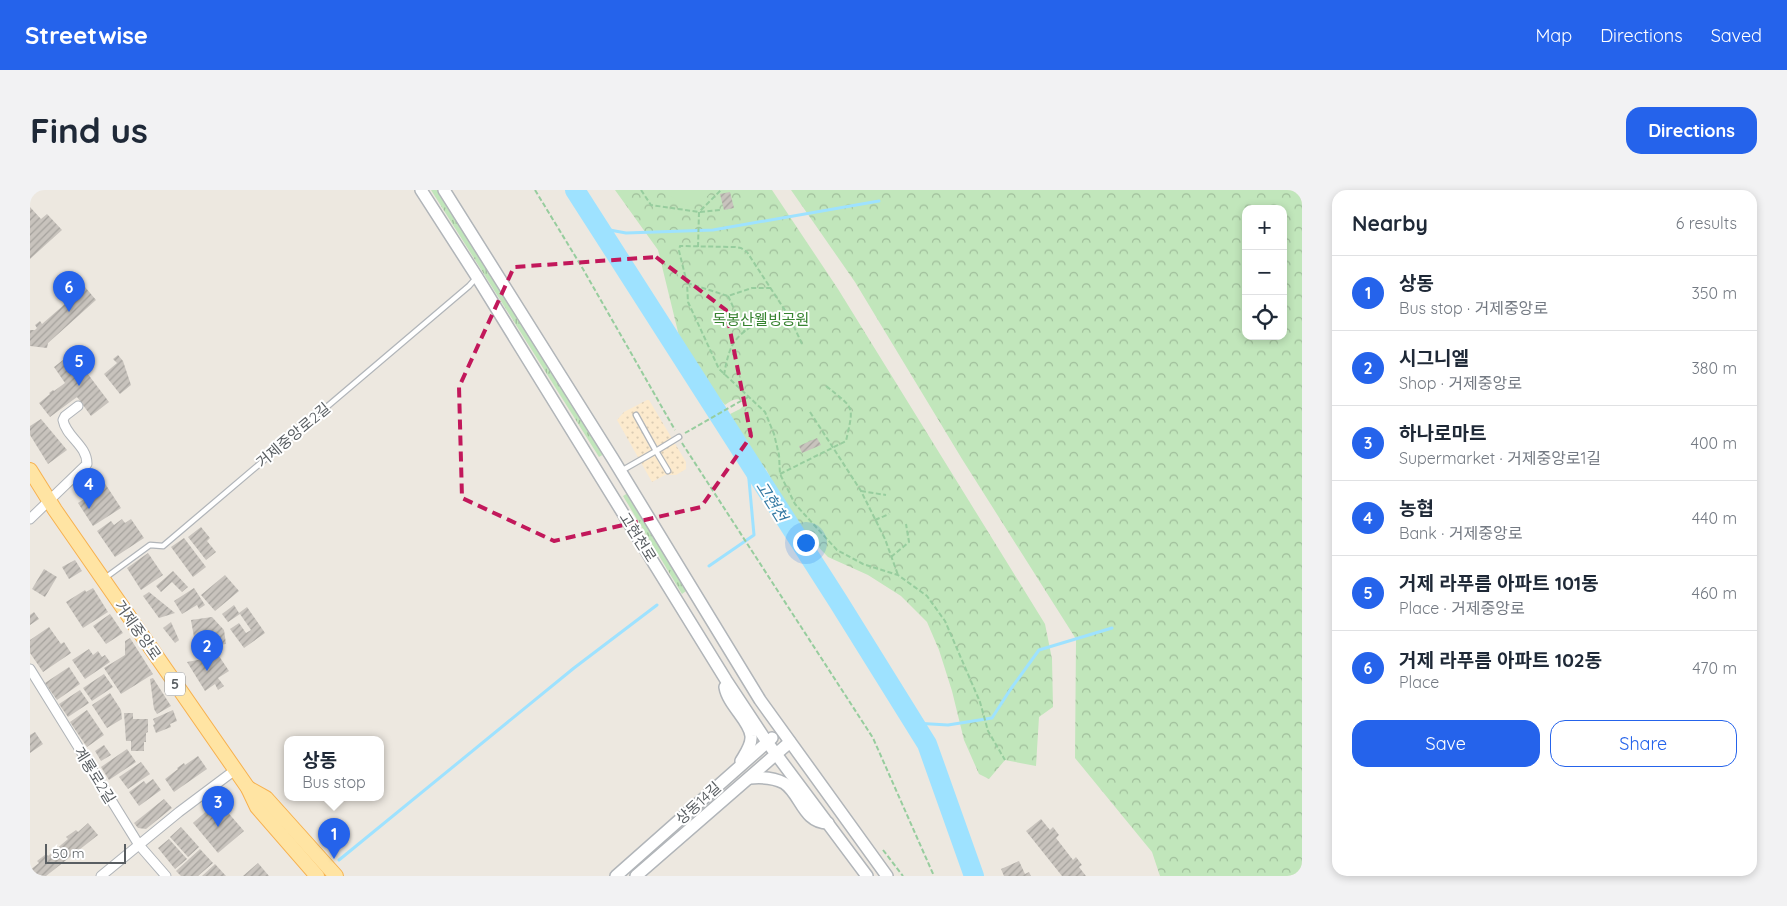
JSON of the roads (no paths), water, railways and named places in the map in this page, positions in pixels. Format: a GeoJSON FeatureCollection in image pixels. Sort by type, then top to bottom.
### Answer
{"type":"FeatureCollection","features":[{"type":"Feature","properties":{"kind":"main road","name":"거제중앙로"},"geometry":{"type":"LineString","coordinates":[[30,470],[49,501],[248,788],[257,807],[317,876]]}},
{"type":"Feature","properties":{"kind":"main road","name":"거제중앙로"},"geometry":{"type":"LineString","coordinates":[[248,788],[266,798],[336,876]]}},
{"type":"Feature","properties":{"kind":"street","name":"고현천로"},"geometry":{"type":"LineString","coordinates":[[421,190],[477,276],[726,680],[767,742],[867,876]]}},
{"type":"Feature","properties":{"kind":"street","name":"고현천로"},"geometry":{"type":"LineString","coordinates":[[444,190],[760,700],[887,876]]}},
{"type":"Feature","properties":{"kind":"street"},"geometry":{"type":"LineString","coordinates":[[30,519],[87,464],[84,452],[66,429],[63,420],[65,416],[78,406]]}},
{"type":"Feature","properties":{"kind":"street","name":"계룡로2길"},"geometry":{"type":"LineString","coordinates":[[30,669],[139,845],[166,876]]}},
{"type":"Feature","properties":{"kind":"street"},"geometry":{"type":"LineString","coordinates":[[726,680],[726,694],[749,729],[751,736],[749,746],[740,766]]}},
{"type":"Feature","properties":{"kind":"street","name":"상동14길"},"geometry":{"type":"LineString","coordinates":[[616,876],[780,730]]}},
{"type":"Feature","properties":{"kind":"street","name":"상동14길"},"geometry":{"type":"LineString","coordinates":[[636,876],[790,742]]}},
{"type":"Feature","properties":{"kind":"street"},"geometry":{"type":"LineString","coordinates":[[102,876],[179,812],[235,770]]}},
{"type":"Feature","properties":{"kind":"street"},"geometry":{"type":"LineString","coordinates":[[750,778],[768,778],[786,784],[814,820],[828,823]]}},
{"type":"Feature","properties":{"kind":"lane","name":"거제중앙로2길"},"geometry":{"type":"LineString","coordinates":[[103,579],[150,544],[163,546],[469,286],[477,276]]}},
{"type":"Feature","properties":{"kind":"lane"},"geometry":{"type":"LineString","coordinates":[[636,415],[668,471]]}},
{"type":"Feature","properties":{"kind":"lane"},"geometry":{"type":"LineString","coordinates":[[619,472],[679,437]]}},
{"type":"Feature","properties":{"kind":"waterway","name":"고현천"},"geometry":{"type":"LineString","coordinates":[[575,190],[838,601],[927,744],[974,876]]}},
{"type":"Feature","properties":{"kind":"waterway"},"geometry":{"type":"LineString","coordinates":[[599,228],[626,233],[713,230],[879,201]]}},
{"type":"Feature","properties":{"kind":"waterway"},"geometry":{"type":"LineString","coordinates":[[709,566],[754,535],[747,458]]}},
{"type":"Feature","properties":{"kind":"waterway"},"geometry":{"type":"LineString","coordinates":[[339,860],[574,668],[657,605]]}},
{"type":"Feature","properties":{"kind":"waterway"},"geometry":{"type":"LineString","coordinates":[[914,723],[948,725],[992,718],[1039,650],[1112,628]]}},
{"type":"Feature","properties":{"kind":"place","name":"거제 라푸름 아파트 102동"},"geometry":{"type":"Point","coordinates":[69,312]}},
{"type":"Feature","properties":{"kind":"place","name":"거제 라푸름 아파트 101동"},"geometry":{"type":"Point","coordinates":[79,386]}},
{"type":"Feature","properties":{"kind":"place","name":"농협"},"geometry":{"type":"Point","coordinates":[89,509]}},
{"type":"Feature","properties":{"kind":"place","name":"시그니엘"},"geometry":{"type":"Point","coordinates":[207,671]}},
{"type":"Feature","properties":{"kind":"place","name":"하나로마트"},"geometry":{"type":"Point","coordinates":[218,827]}},
{"type":"Feature","properties":{"kind":"place","name":"상동"},"geometry":{"type":"Point","coordinates":[334,859]}},
{"type":"Feature","properties":{"kind":"park label","name":"독봉산웰빙공원"},"geometry":{"type":"Point","coordinates":[761,319]}}]}
